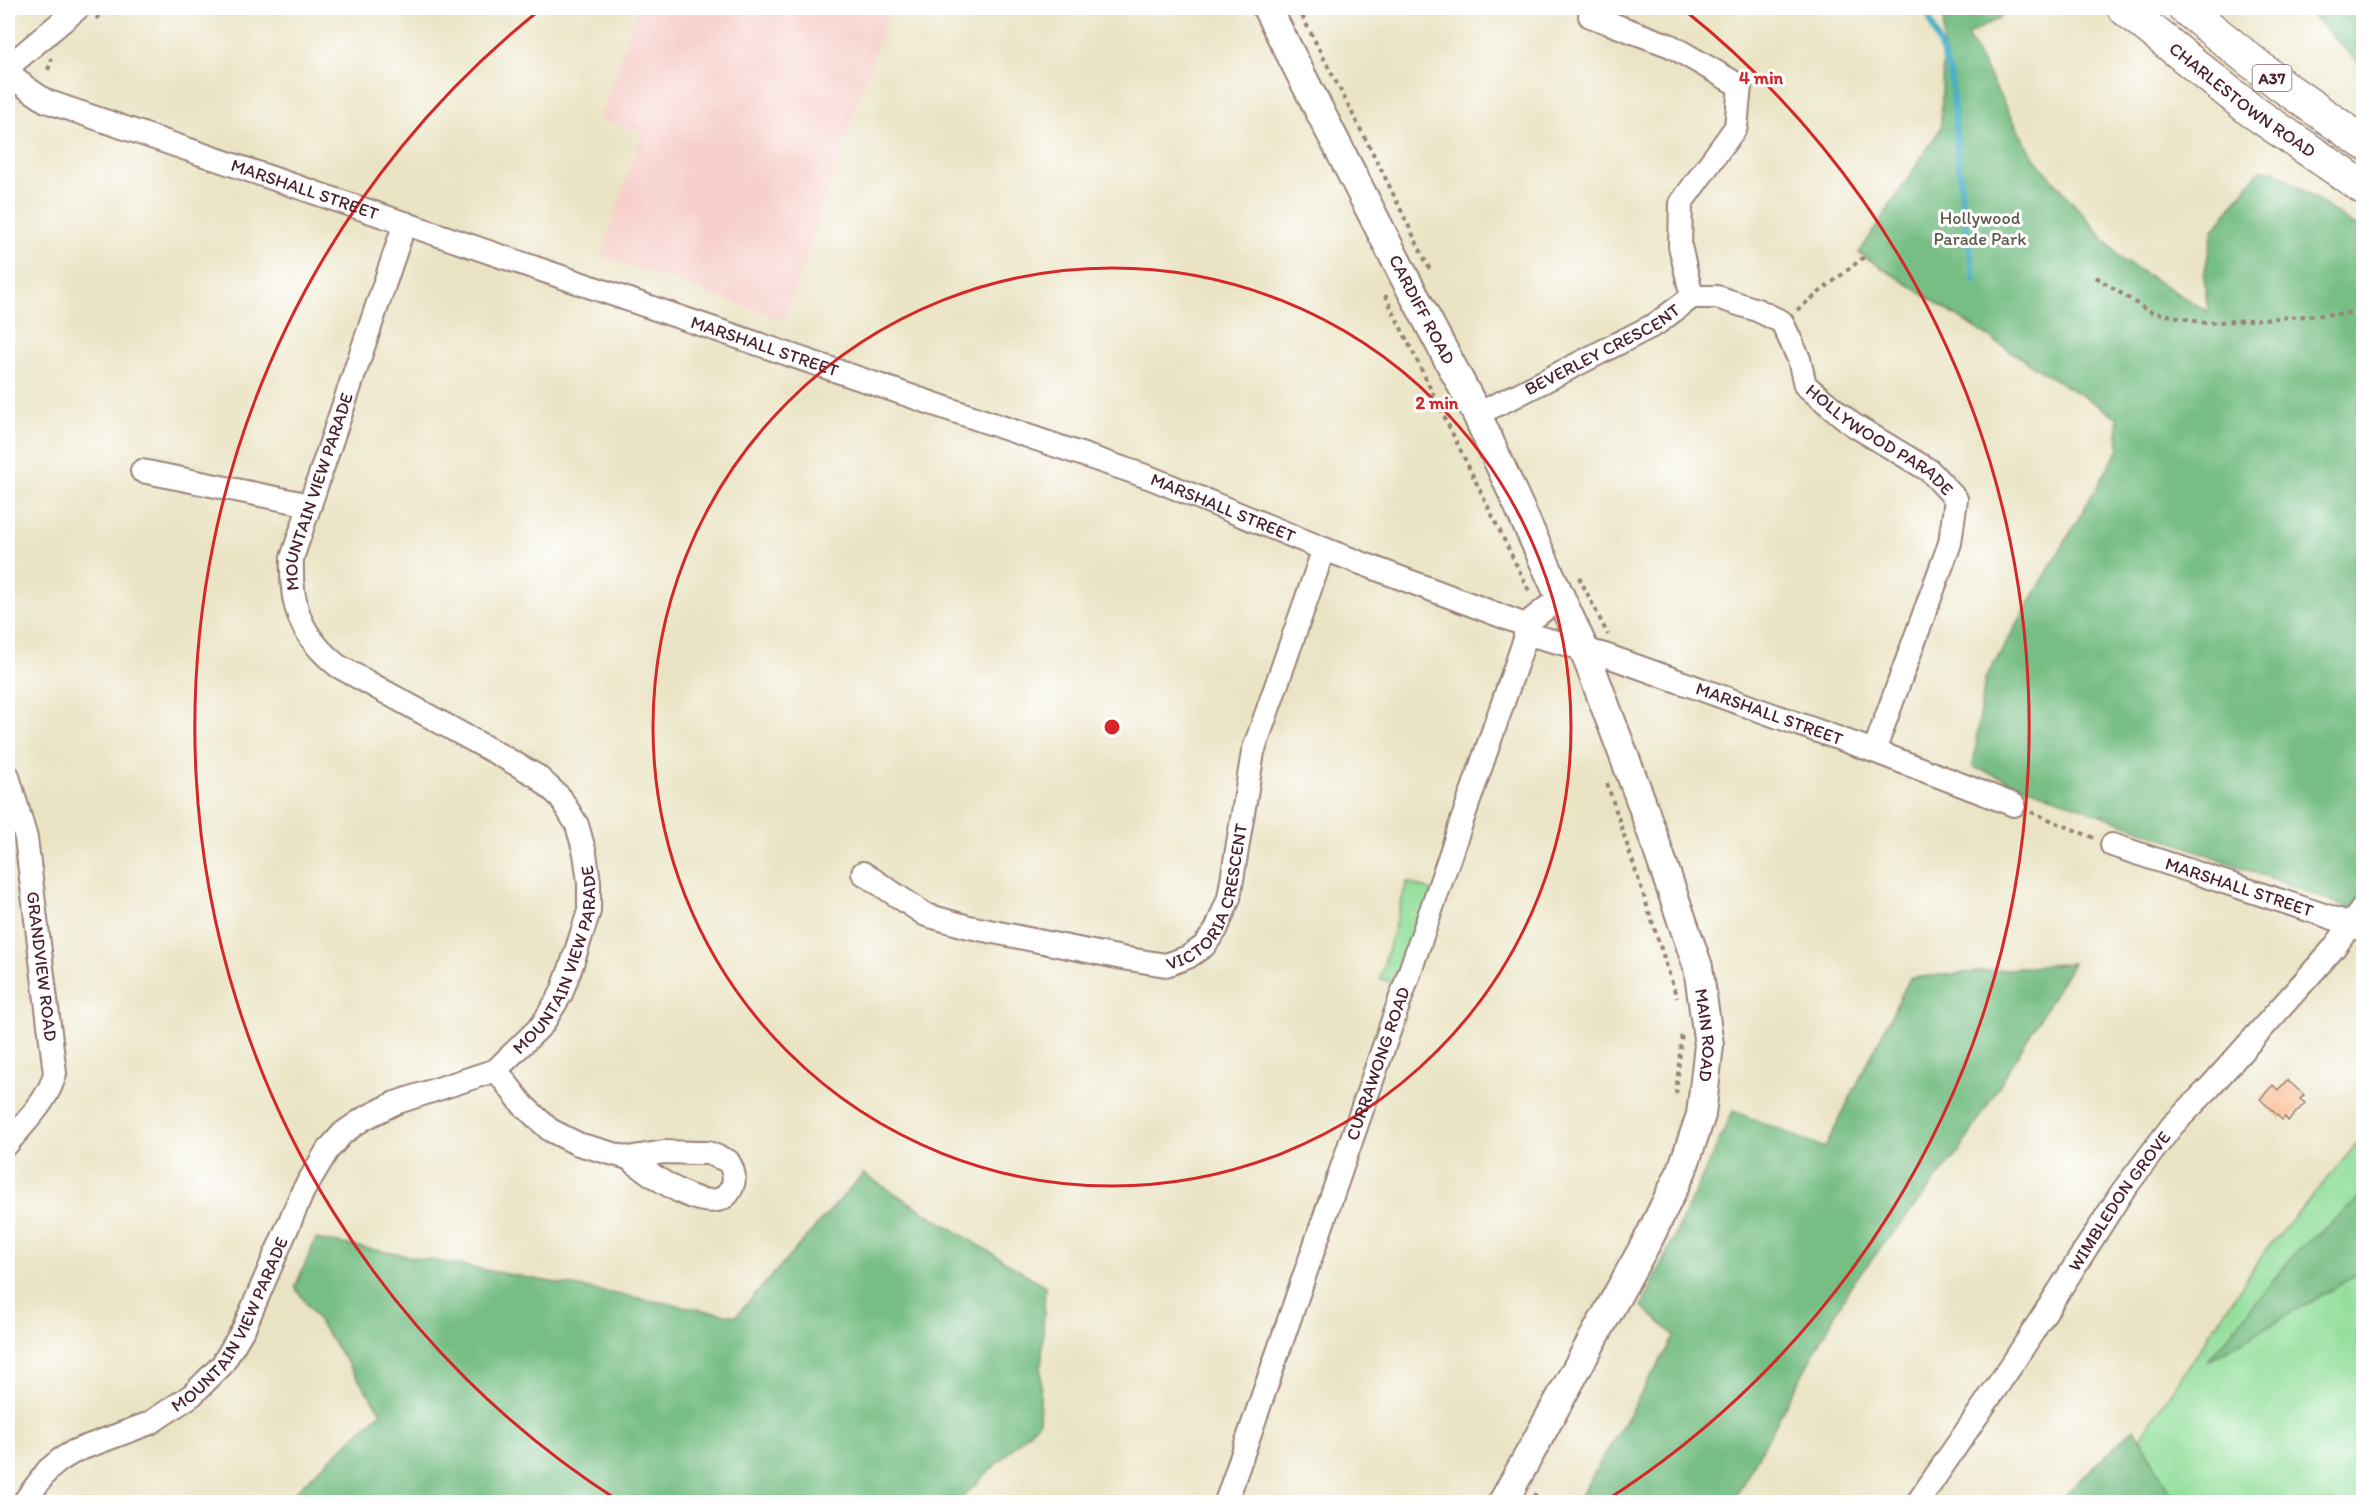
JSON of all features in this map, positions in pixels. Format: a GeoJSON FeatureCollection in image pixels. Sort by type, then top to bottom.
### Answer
{"type":"FeatureCollection","features":[{"type":"Feature","properties":{"kind":"highway","name":"CHARLESTOWN ROAD"},"geometry":{"type":"LineString","coordinates":[[2124,8],[2252,111],[2364,188]]}},
{"type":"Feature","properties":{"kind":"highway","name":"CHARLESTOWN ROAD"},"geometry":{"type":"LineString","coordinates":[[2185,8],[2280,84],[2364,143]]}},
{"type":"Feature","properties":{"kind":"main road","name":"CARDIFF ROAD"},"geometry":{"type":"LineString","coordinates":[[1267,8],[1477,414],[1583,647]]}},
{"type":"Feature","properties":{"kind":"main road","name":"MAIN ROAD"},"geometry":{"type":"LineString","coordinates":[[1503,1503],[1650,1236],[1682,1170],[1701,1115],[1709,1045],[1698,967],[1641,801],[1583,647]]}},
{"type":"Feature","properties":{"kind":"street"},"geometry":{"type":"LineString","coordinates":[[8,69],[78,8]]}},
{"type":"Feature","properties":{"kind":"street","name":"BEVERLEY CRESCENT"},"geometry":{"type":"LineString","coordinates":[[1477,414],[1656,324],[1692,297],[1680,246],[1681,203],[1737,127],[1740,86],[1671,46],[1590,16]]}},
{"type":"Feature","properties":{"kind":"street","name":"MARSHALL STREET"},"geometry":{"type":"LineString","coordinates":[[8,69],[24,86],[46,101],[1151,478],[1324,549],[1525,625],[1535,636],[1583,647],[1874,751],[2014,805]]}},
{"type":"Feature","properties":{"kind":"street","name":"MOUNTAIN VIEW PARADE"},"geometry":{"type":"LineString","coordinates":[[24,1503],[48,1470],[60,1460],[75,1451],[150,1423],[192,1395],[222,1365],[244,1328],[303,1191],[327,1151],[343,1133],[363,1119],[395,1103],[496,1070],[542,1025],[561,994],[586,924],[589,882],[585,853],[577,825],[560,797],[537,776],[338,666],[322,654],[308,636],[295,609],[291,584],[292,558],[405,223]]}},
{"type":"Feature","properties":{"kind":"street"},"geometry":{"type":"LineString","coordinates":[[1692,297],[1718,297],[1757,310],[1782,322]]}},
{"type":"Feature","properties":{"kind":"street","name":"HOLLYWOOD PARADE"},"geometry":{"type":"LineString","coordinates":[[1782,322],[1799,359],[1805,385],[1852,424],[1930,471],[1956,499],[1950,543],[1874,751]]}},
{"type":"Feature","properties":{"kind":"street"},"geometry":{"type":"LineString","coordinates":[[142,471],[310,505]]}},
{"type":"Feature","properties":{"kind":"street","name":"VICTORIA CRESCENT"},"geometry":{"type":"LineString","coordinates":[[863,873],[926,915],[969,927],[1112,956],[1166,964],[1188,957],[1204,946],[1216,930],[1229,898],[1253,752],[1324,549]]}},
{"type":"Feature","properties":{"kind":"street"},"geometry":{"type":"LineString","coordinates":[[1525,625],[1559,598]]}},
{"type":"Feature","properties":{"kind":"street","name":"CURRAWONG ROAD"},"geometry":{"type":"LineString","coordinates":[[1226,1503],[1525,639],[1525,625]]}},
{"type":"Feature","properties":{"kind":"street","name":"GRANDVIEW ROAD"},"geometry":{"type":"LineString","coordinates":[[8,776],[26,838],[55,1073],[53,1083],[41,1102],[8,1143]]}},
{"type":"Feature","properties":{"kind":"street","name":"MARSHALL STREET"},"geometry":{"type":"LineString","coordinates":[[2112,845],[2359,920]]}},
{"type":"Feature","properties":{"kind":"street","name":"WIMBLEDON GROVE"},"geometry":{"type":"LineString","coordinates":[[1918,1503],[2019,1353],[2122,1192],[2172,1126],[2210,1087],[2359,920]]}},
{"type":"Feature","properties":{"kind":"street"},"geometry":{"type":"LineString","coordinates":[[496,1070],[523,1105],[550,1130],[578,1144],[628,1158]]}},
{"type":"Feature","properties":{"kind":"path"},"geometry":{"type":"LineString","coordinates":[[1298,8],[1383,172],[1434,279]]}},
{"type":"Feature","properties":{"kind":"path"},"geometry":{"type":"LineString","coordinates":[[1782,322],[1864,257]]}},
{"type":"Feature","properties":{"kind":"path"},"geometry":{"type":"LineString","coordinates":[[2096,278],[2148,312],[2206,323],[2364,312]]}},
{"type":"Feature","properties":{"kind":"path"},"geometry":{"type":"LineString","coordinates":[[1381,287],[1530,593]]}},
{"type":"Feature","properties":{"kind":"path"},"geometry":{"type":"LineString","coordinates":[[1604,773],[1679,1003]]}},
{"type":"Feature","properties":{"kind":"path"},"geometry":{"type":"LineString","coordinates":[[2014,805],[2112,845]]}},
{"type":"Feature","properties":{"kind":"path"},"geometry":{"type":"LineString","coordinates":[[1676,1094],[1683,1024]]}},
{"type":"Feature","properties":{"kind":"shaded area"},"geometry":{"type":"Polygon","coordinates":[[[638,8],[890,8],[784,320],[601,256],[642,132],[600,119],[638,8]]]}},
{"type":"Feature","properties":{"kind":"green space","name":"Hollywood Parade Park"},"geometry":{"type":"Polygon","coordinates":[[[1888,8],[2018,8],[1967,35],[2032,155],[2122,260],[2208,312],[2204,276],[2213,230],[2260,170],[2274,170],[2352,224],[2363,228],[2363,913],[1973,767],[1985,679],[2119,449],[2117,417],[1859,253],[1941,128],[1944,14],[1888,8]]]}},
{"type":"Feature","properties":{"kind":"green space"},"geometry":{"type":"Polygon","coordinates":[[[2305,8],[2363,8],[2363,67],[2305,8]]]}},
{"type":"Feature","properties":{"kind":"green space"},"geometry":{"type":"Polygon","coordinates":[[[1407,882],[1432,891],[1400,986],[1380,978],[1407,882]]]}},
{"type":"Feature","properties":{"kind":"green space"},"geometry":{"type":"Polygon","coordinates":[[[2073,963],[1961,1149],[1851,1285],[1733,1502],[1577,1502],[1675,1336],[1642,1306],[1733,1111],[1825,1148],[1910,978],[2073,963]]]}},
{"type":"Feature","properties":{"kind":"green space"},"geometry":{"type":"Polygon","coordinates":[[[2363,1137],[2363,1191],[2354,1204],[2296,1252],[2209,1360],[2363,1271],[2363,1502],[2175,1502],[2140,1438],[2265,1251],[2363,1137]]]}},
{"type":"Feature","properties":{"kind":"green space"},"geometry":{"type":"Polygon","coordinates":[[[863,1174],[1045,1286],[1039,1422],[958,1502],[284,1502],[381,1412],[295,1287],[316,1239],[736,1316],[863,1174]]]}},
{"type":"Feature","properties":{"kind":"green space"},"geometry":{"type":"Polygon","coordinates":[[[2363,1191],[2363,1271],[2207,1362],[2296,1252],[2354,1204],[2363,1191]]]}},
{"type":"Feature","properties":{"kind":"green space"},"geometry":{"type":"Polygon","coordinates":[[[2134,1428],[2175,1502],[2061,1502],[2068,1492],[2134,1428]]]}},
{"type":"Feature","properties":{"kind":"building"},"geometry":{"type":"Polygon","coordinates":[[[2287,1080],[2304,1095],[2300,1099],[2305,1103],[2288,1121],[2285,1117],[2282,1120],[2260,1099],[2273,1085],[2278,1090],[2287,1080]]]}},
{"type":"Feature","properties":{"kind":"waterway"},"geometry":{"type":"LineString","coordinates":[[1926,8],[1951,76],[1963,210],[1975,280]]}}]}
